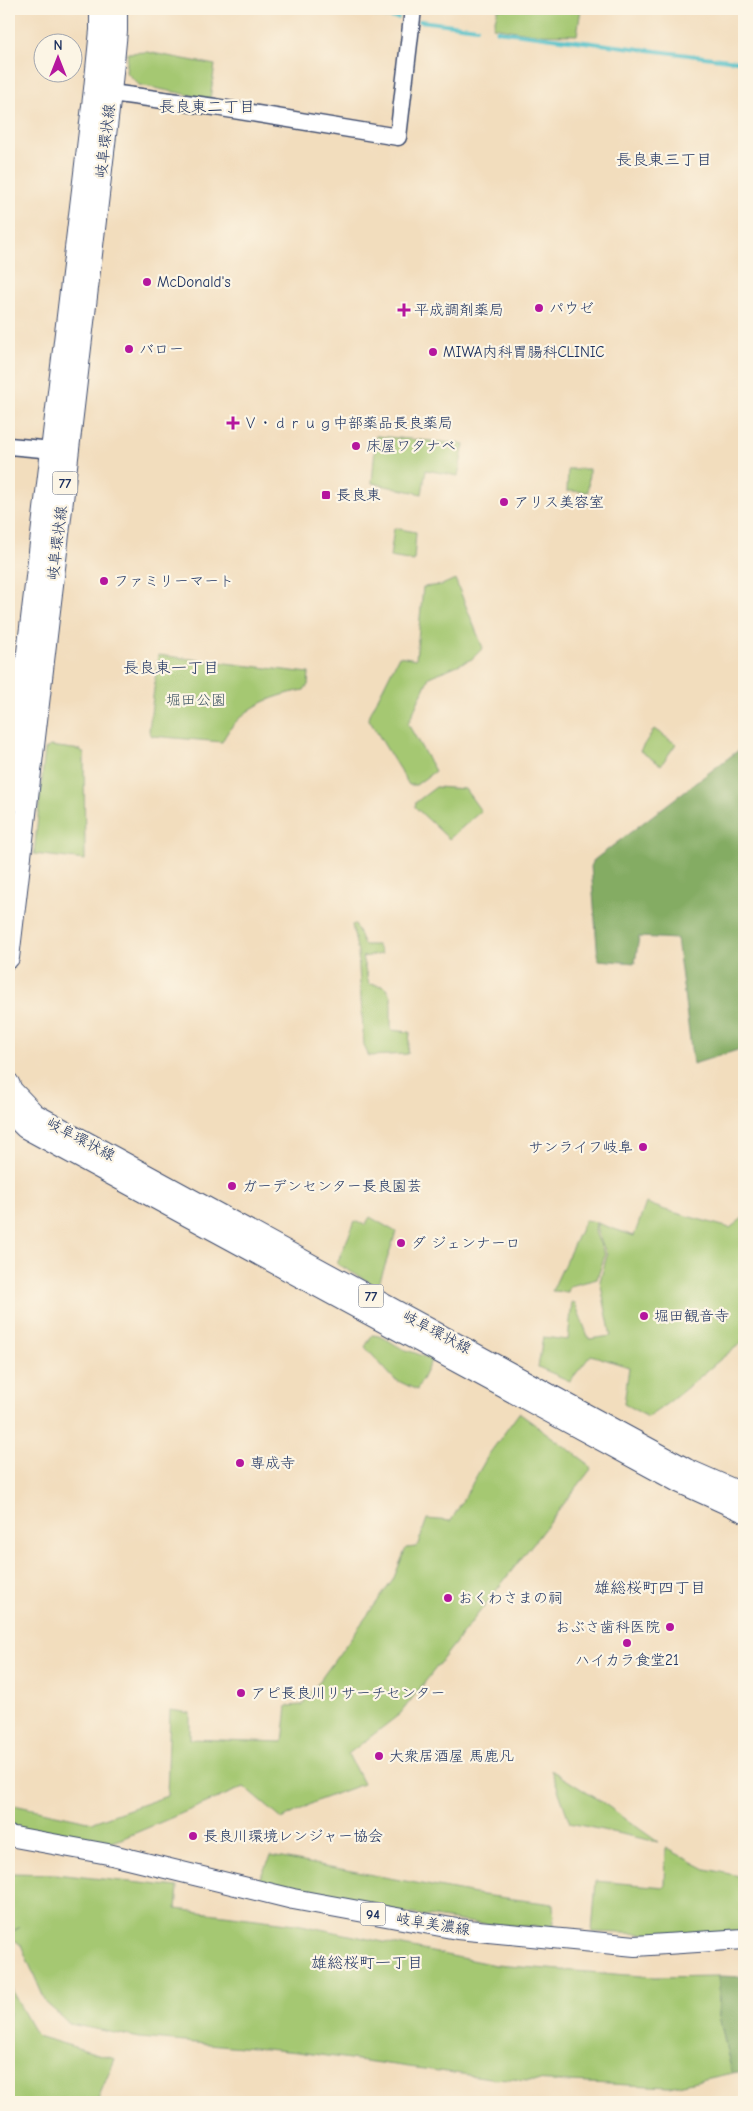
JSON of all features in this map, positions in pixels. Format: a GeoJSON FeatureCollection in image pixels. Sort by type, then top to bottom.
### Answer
{"type":"FeatureCollection","features":[{"type":"Feature","properties":{"kind":"main road","name":"岐阜環状線"},"geometry":{"type":"LineString","coordinates":[[9,958],[60,450],[100,30],[100,9]]}},
{"type":"Feature","properties":{"kind":"main road","name":"岐阜環状線"},"geometry":{"type":"LineString","coordinates":[[9,804],[111,92],[116,47],[117,9]]}},
{"type":"Feature","properties":{"kind":"main road","name":"岐阜環状線"},"geometry":{"type":"LineString","coordinates":[[9,1083],[12,1090],[35,1114],[687,1469],[744,1494]]}},
{"type":"Feature","properties":{"kind":"main road","name":"岐阜環状線"},"geometry":{"type":"LineString","coordinates":[[9,1112],[25,1128],[184,1215],[680,1483],[744,1512]]}},
{"type":"Feature","properties":{"kind":"main road","name":"岐阜美濃線"},"geometry":{"type":"LineString","coordinates":[[9,1836],[108,1854],[292,1899],[457,1930],[635,1946],[744,1939]]}},
{"type":"Feature","properties":{"kind":"street"},"geometry":{"type":"LineString","coordinates":[[111,92],[398,137],[413,9]]}},
{"type":"Feature","properties":{"kind":"street"},"geometry":{"type":"LineString","coordinates":[[9,446],[60,450]]}},
{"type":"Feature","properties":{"kind":"green space"},"geometry":{"type":"Polygon","coordinates":[[[498,9],[581,9],[577,35],[534,34],[493,27],[498,9]]]}},
{"type":"Feature","properties":{"kind":"green space"},"geometry":{"type":"Polygon","coordinates":[[[147,52],[215,65],[210,99],[139,85],[126,72],[128,53],[147,52]]]}},
{"type":"Feature","properties":{"kind":"green space"},"geometry":{"type":"Polygon","coordinates":[[[376,436],[464,444],[458,476],[426,470],[422,494],[372,483],[376,436]]]}},
{"type":"Feature","properties":{"kind":"green space"},"geometry":{"type":"Polygon","coordinates":[[[568,469],[589,469],[588,492],[567,491],[568,469]]]}},
{"type":"Feature","properties":{"kind":"green space"},"geometry":{"type":"Polygon","coordinates":[[[394,528],[416,532],[414,561],[390,557],[394,528]]]}},
{"type":"Feature","properties":{"kind":"green space"},"geometry":{"type":"Polygon","coordinates":[[[455,579],[483,648],[472,659],[429,677],[408,724],[435,771],[416,785],[409,785],[368,718],[399,656],[416,659],[423,587],[442,585],[455,579]]]}},
{"type":"Feature","properties":{"kind":"green space","name":"堀田公園"},"geometry":{"type":"Polygon","coordinates":[[[158,655],[309,673],[308,685],[304,690],[267,700],[256,706],[237,721],[222,742],[152,736],[149,731],[158,655]]]}},
{"type":"Feature","properties":{"kind":"green space"},"geometry":{"type":"Polygon","coordinates":[[[654,729],[676,744],[661,765],[640,751],[654,729]]]}},
{"type":"Feature","properties":{"kind":"green space"},"geometry":{"type":"Polygon","coordinates":[[[50,746],[81,750],[84,754],[85,860],[34,854],[45,750],[50,746]]]}},
{"type":"Feature","properties":{"kind":"green space"},"geometry":{"type":"Polygon","coordinates":[[[744,746],[744,1048],[693,1064],[677,939],[639,937],[635,963],[598,960],[591,866],[594,860],[744,746]]]}},
{"type":"Feature","properties":{"kind":"green space"},"geometry":{"type":"Polygon","coordinates":[[[436,787],[465,789],[481,811],[449,839],[415,807],[416,802],[436,787]]]}},
{"type":"Feature","properties":{"kind":"green space"},"geometry":{"type":"Polygon","coordinates":[[[355,924],[364,945],[377,945],[382,954],[362,957],[369,984],[384,986],[391,996],[391,1030],[410,1032],[408,1054],[369,1056],[364,1046],[358,953],[352,925],[355,924]]]}},
{"type":"Feature","properties":{"kind":"green space"},"geometry":{"type":"Polygon","coordinates":[[[646,1203],[730,1228],[744,1217],[744,1341],[648,1417],[624,1404],[629,1367],[591,1355],[570,1381],[538,1367],[543,1337],[568,1340],[572,1302],[575,1303],[589,1339],[611,1336],[600,1281],[607,1255],[597,1232],[597,1223],[634,1236],[646,1203]]]}},
{"type":"Feature","properties":{"kind":"green space"},"geometry":{"type":"Polygon","coordinates":[[[370,1217],[396,1232],[378,1287],[337,1264],[355,1221],[365,1225],[370,1217]]]}},
{"type":"Feature","properties":{"kind":"green space"},"geometry":{"type":"Polygon","coordinates":[[[585,1220],[596,1222],[595,1232],[605,1255],[597,1279],[570,1286],[568,1292],[552,1291],[585,1220]]]}},
{"type":"Feature","properties":{"kind":"green space"},"geometry":{"type":"Polygon","coordinates":[[[372,1335],[382,1337],[431,1361],[417,1390],[394,1379],[365,1347],[372,1335]]]}},
{"type":"Feature","properties":{"kind":"green space"},"geometry":{"type":"Polygon","coordinates":[[[519,1413],[586,1462],[591,1469],[400,1714],[348,1754],[363,1784],[319,1800],[282,1819],[244,1787],[121,1839],[101,1845],[9,1828],[9,1804],[93,1822],[167,1796],[170,1710],[190,1713],[190,1739],[283,1742],[287,1706],[302,1705],[393,1580],[406,1548],[417,1547],[427,1519],[451,1521],[489,1454],[519,1413]]]}},
{"type":"Feature","properties":{"kind":"green space"},"geometry":{"type":"Polygon","coordinates":[[[551,1770],[602,1802],[658,1842],[570,1823],[551,1770]]]}},
{"type":"Feature","properties":{"kind":"green space"},"geometry":{"type":"Polygon","coordinates":[[[666,1848],[706,1869],[744,1877],[744,1932],[681,1935],[592,1932],[596,1881],[665,1887],[666,1848]]]}},
{"type":"Feature","properties":{"kind":"green space"},"geometry":{"type":"Polygon","coordinates":[[[271,1856],[475,1894],[553,1904],[554,1928],[474,1923],[379,1909],[258,1881],[271,1856]]]}},
{"type":"Feature","properties":{"kind":"green space"},"geometry":{"type":"Polygon","coordinates":[[[9,1873],[55,1874],[178,1887],[176,1909],[296,1924],[495,1965],[654,1977],[719,1976],[719,2016],[732,2073],[669,2087],[491,2078],[298,2052],[140,2038],[70,2024],[46,2003],[21,1945],[9,1936],[19,1927],[9,1934],[9,1873]]]}},
{"type":"Feature","properties":{"kind":"green space"},"geometry":{"type":"Polygon","coordinates":[[[719,1976],[744,1977],[744,2071],[732,2073],[719,2016],[719,1976]]]}},
{"type":"Feature","properties":{"kind":"green space"},"geometry":{"type":"Polygon","coordinates":[[[9,1980],[14,1995],[37,2036],[115,2059],[97,2101],[107,2102],[9,2102],[9,1980]]]}},
{"type":"Feature","properties":{"kind":"waterway"},"geometry":{"type":"LineString","coordinates":[[324,9],[398,18]]}},
{"type":"Feature","properties":{"kind":"waterway"},"geometry":{"type":"LineString","coordinates":[[420,21],[477,28]]}},
{"type":"Feature","properties":{"kind":"waterway"},"geometry":{"type":"LineString","coordinates":[[497,31],[744,62]]}},
{"type":"Feature","properties":{"kind":"place","name":"McDonald's"},"geometry":{"type":"Point","coordinates":[147,282]}},
{"type":"Feature","properties":{"kind":"place","name":"パウゼ"},"geometry":{"type":"Point","coordinates":[539,308]}},
{"type":"Feature","properties":{"kind":"place","name":"平成調剤薬局"},"geometry":{"type":"Point","coordinates":[404,310]}},
{"type":"Feature","properties":{"kind":"place","name":"バロー"},"geometry":{"type":"Point","coordinates":[129,349]}},
{"type":"Feature","properties":{"kind":"place","name":"MIWA内科胃腸科CLINIC"},"geometry":{"type":"Point","coordinates":[433,352]}},
{"type":"Feature","properties":{"kind":"place","name":"Ｖ・ｄｒｕｇ中部薬品長良薬局"},"geometry":{"type":"Point","coordinates":[233,423]}},
{"type":"Feature","properties":{"kind":"place","name":"床屋ワタナベ"},"geometry":{"type":"Point","coordinates":[356,446]}},
{"type":"Feature","properties":{"kind":"place","name":"長良東"},"geometry":{"type":"Point","coordinates":[326,495]}},
{"type":"Feature","properties":{"kind":"place","name":"アリス美容室"},"geometry":{"type":"Point","coordinates":[504,502]}},
{"type":"Feature","properties":{"kind":"place","name":"ファミリーマート"},"geometry":{"type":"Point","coordinates":[104,581]}},
{"type":"Feature","properties":{"kind":"place","name":"サンライフ岐阜"},"geometry":{"type":"Point","coordinates":[643,1147]}},
{"type":"Feature","properties":{"kind":"place","name":"ガーデンセンター長良園芸"},"geometry":{"type":"Point","coordinates":[232,1186]}},
{"type":"Feature","properties":{"kind":"place","name":"ダ ジェンナーロ"},"geometry":{"type":"Point","coordinates":[401,1243]}},
{"type":"Feature","properties":{"kind":"place","name":"堀田観音寺"},"geometry":{"type":"Point","coordinates":[644,1316]}},
{"type":"Feature","properties":{"kind":"place","name":"専成寺"},"geometry":{"type":"Point","coordinates":[240,1463]}},
{"type":"Feature","properties":{"kind":"place","name":"おくわさまの祠"},"geometry":{"type":"Point","coordinates":[448,1598]}},
{"type":"Feature","properties":{"kind":"place","name":"おぶさ歯科医院"},"geometry":{"type":"Point","coordinates":[670,1627]}},
{"type":"Feature","properties":{"kind":"place","name":"ハイカラ食堂21"},"geometry":{"type":"Point","coordinates":[627,1643]}},
{"type":"Feature","properties":{"kind":"place","name":"アピ長良川リサーチセンター"},"geometry":{"type":"Point","coordinates":[241,1693]}},
{"type":"Feature","properties":{"kind":"place","name":"大衆居酒屋 馬鹿凡"},"geometry":{"type":"Point","coordinates":[379,1756]}},
{"type":"Feature","properties":{"kind":"place","name":"長良川環境レンジャー協会"},"geometry":{"type":"Point","coordinates":[193,1836]}},
{"type":"Feature","properties":{"kind":"district","name":"長良東二丁目"},"geometry":{"type":"Point","coordinates":[207,106]}},
{"type":"Feature","properties":{"kind":"district","name":"長良東三丁目"},"geometry":{"type":"Point","coordinates":[664,159]}},
{"type":"Feature","properties":{"kind":"district","name":"長良東一丁目"},"geometry":{"type":"Point","coordinates":[171,667]}},
{"type":"Feature","properties":{"kind":"district","name":"雄総桜町四丁目"},"geometry":{"type":"Point","coordinates":[650,1587]}},
{"type":"Feature","properties":{"kind":"district","name":"雄総桜町一丁目"},"geometry":{"type":"Point","coordinates":[367,1962]}}]}
